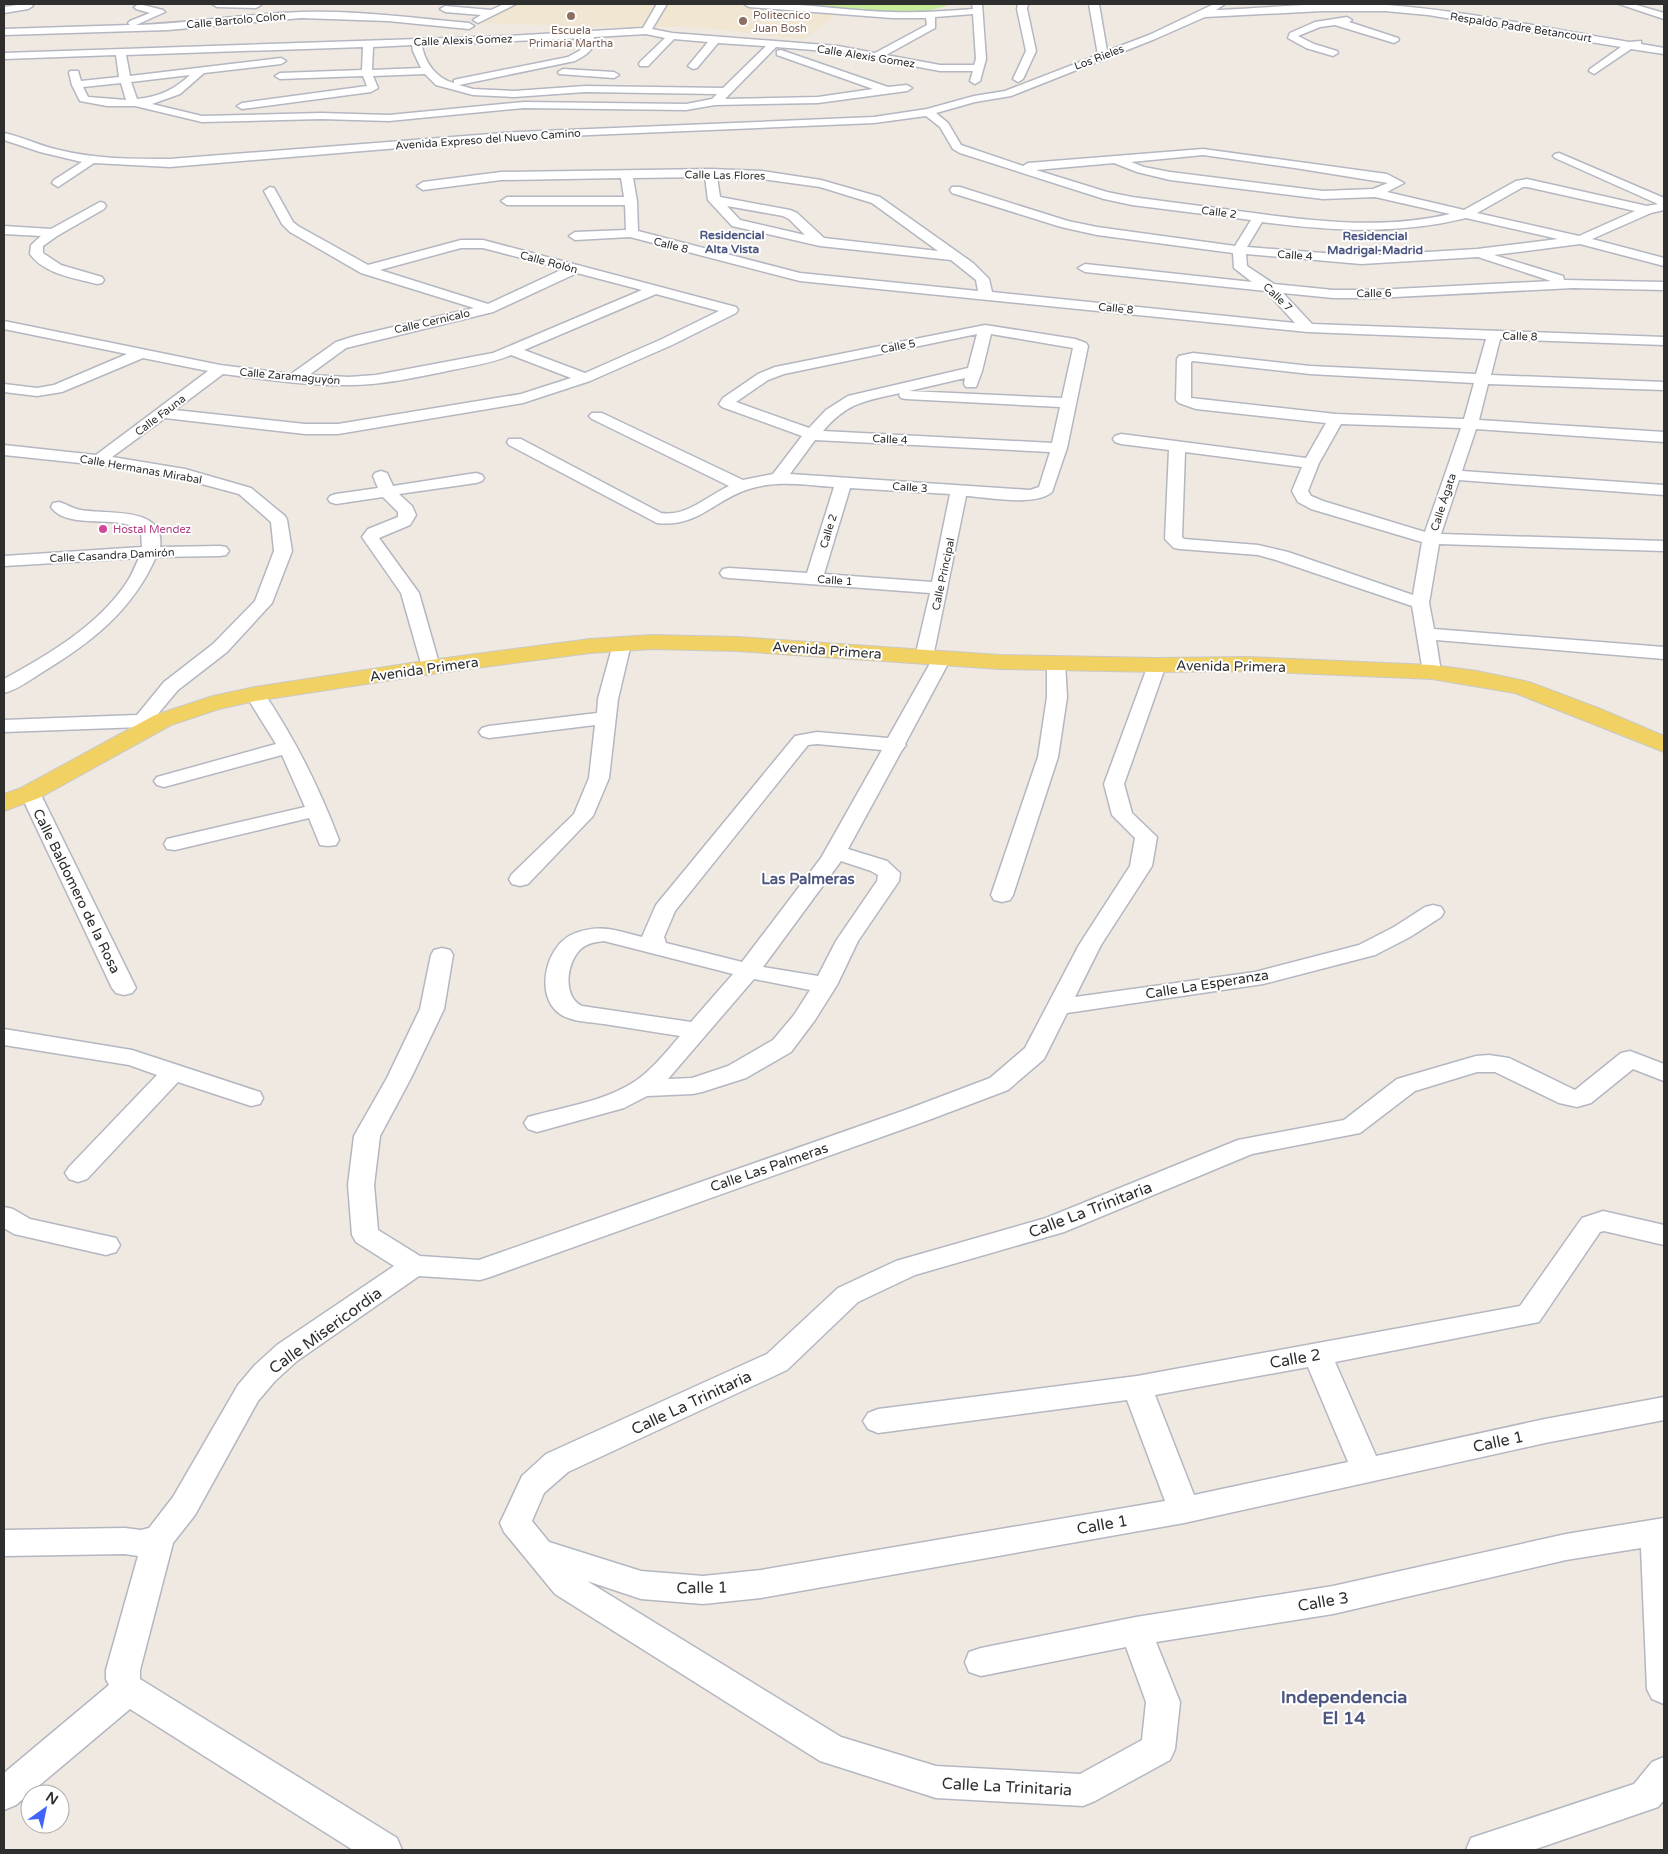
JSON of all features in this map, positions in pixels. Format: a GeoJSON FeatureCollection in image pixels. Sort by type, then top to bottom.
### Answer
{"type":"FeatureCollection","features":[{"type":"Feature","properties":{"kind":"main road","name":"Avenida Primera"},"geometry":{"type":"LineString","coordinates":[[4,803],[30,793],[152,720],[213,703],[255,694],[431,667],[622,644],[679,642],[736,644],[933,658],[1056,663],[1247,664],[1432,672],[1485,679],[1521,687],[1573,706],[1664,745]]}},
{"type":"Feature","properties":{"kind":"street"},"geometry":{"type":"LineString","coordinates":[[217,4],[256,4]]}},
{"type":"Feature","properties":{"kind":"street"},"geometry":{"type":"LineString","coordinates":[[247,18],[256,4]]}},
{"type":"Feature","properties":{"kind":"street"},"geometry":{"type":"LineString","coordinates":[[456,10],[470,4]]}},
{"type":"Feature","properties":{"kind":"street"},"geometry":{"type":"LineString","coordinates":[[454,41],[469,26],[511,4]]}},
{"type":"Feature","properties":{"kind":"street"},"geometry":{"type":"LineString","coordinates":[[646,31],[662,4]]}},
{"type":"Feature","properties":{"kind":"street"},"geometry":{"type":"LineString","coordinates":[[749,4],[892,15],[930,15],[977,7],[981,59],[972,91],[974,99]]}},
{"type":"Feature","properties":{"kind":"street"},"geometry":{"type":"LineString","coordinates":[[1018,79],[1031,51],[1022,9],[1023,4]]}},
{"type":"Feature","properties":{"kind":"street"},"geometry":{"type":"LineString","coordinates":[[1094,4],[1103,55]]}},
{"type":"Feature","properties":{"kind":"street","name":"Los Rieles"},"geometry":{"type":"LineString","coordinates":[[974,99],[1007,94],[1152,37],[1220,4]]}},
{"type":"Feature","properties":{"kind":"street"},"geometry":{"type":"LineString","coordinates":[[1197,14],[1230,11],[1244,4]]}},
{"type":"Feature","properties":{"kind":"street"},"geometry":{"type":"LineString","coordinates":[[1624,4],[1664,16]]}},
{"type":"Feature","properties":{"kind":"street"},"geometry":{"type":"LineString","coordinates":[[4,10],[28,6]]}},
{"type":"Feature","properties":{"kind":"street"},"geometry":{"type":"LineString","coordinates":[[300,15],[312,6]]}},
{"type":"Feature","properties":{"kind":"street"},"geometry":{"type":"LineString","coordinates":[[106,41],[160,12],[139,7]]}},
{"type":"Feature","properties":{"kind":"street"},"geometry":{"type":"LineString","coordinates":[[438,8],[491,13]]}},
{"type":"Feature","properties":{"kind":"street","name":"Respaldo Padre Betancourt"},"geometry":{"type":"LineString","coordinates":[[1197,14],[1385,8],[1428,12],[1664,50]]}},
{"type":"Feature","properties":{"kind":"street"},"geometry":{"type":"LineString","coordinates":[[1287,10],[1326,32]]}},
{"type":"Feature","properties":{"kind":"street","name":"Calle Bartolo Colon"},"geometry":{"type":"LineString","coordinates":[[4,32],[106,41],[172,38],[247,18],[300,15],[388,18],[469,26]]}},
{"type":"Feature","properties":{"kind":"street"},"geometry":{"type":"LineString","coordinates":[[326,15],[313,29],[312,45],[322,75],[331,94]]}},
{"type":"Feature","properties":{"kind":"street"},"geometry":{"type":"LineString","coordinates":[[878,55],[932,26],[930,15]]}},
{"type":"Feature","properties":{"kind":"street"},"geometry":{"type":"LineString","coordinates":[[1332,53],[1310,46],[1293,38],[1293,36],[1314,25],[1334,21],[1362,20]]}},
{"type":"Feature","properties":{"kind":"street"},"geometry":{"type":"LineString","coordinates":[[1334,21],[1394,40]]}},
{"type":"Feature","properties":{"kind":"street","name":"Calle Alexis Gomez"},"geometry":{"type":"LineString","coordinates":[[4,56],[70,54],[106,41],[121,52],[172,38],[223,48],[454,41],[510,43],[589,34],[646,31],[672,36],[716,39],[771,48],[838,49],[940,68],[979,68]]}},
{"type":"Feature","properties":{"kind":"street"},"geometry":{"type":"LineString","coordinates":[[442,84],[503,74],[577,56],[588,46],[589,34]]}},
{"type":"Feature","properties":{"kind":"street"},"geometry":{"type":"LineString","coordinates":[[644,64],[672,36]]}},
{"type":"Feature","properties":{"kind":"street"},"geometry":{"type":"LineString","coordinates":[[1594,71],[1630,45],[1656,38]]}},
{"type":"Feature","properties":{"kind":"street"},"geometry":{"type":"LineString","coordinates":[[693,66],[716,39]]}},
{"type":"Feature","properties":{"kind":"street"},"geometry":{"type":"LineString","coordinates":[[417,42],[418,51],[428,71],[442,84],[473,92],[514,94],[585,89],[726,91]]}},
{"type":"Feature","properties":{"kind":"street"},"geometry":{"type":"LineString","coordinates":[[232,107],[371,89],[373,88],[367,74],[368,43]]}},
{"type":"Feature","properties":{"kind":"street"},"geometry":{"type":"LineString","coordinates":[[1310,46],[1337,43]]}},
{"type":"Feature","properties":{"kind":"street"},"geometry":{"type":"LineString","coordinates":[[281,46],[280,79],[322,75],[428,71]]}},
{"type":"Feature","properties":{"kind":"street"},"geometry":{"type":"LineString","coordinates":[[223,48],[225,68]]}},
{"type":"Feature","properties":{"kind":"street"},"geometry":{"type":"LineString","coordinates":[[715,102],[771,48],[886,90],[948,106]]}},
{"type":"Feature","properties":{"kind":"street"},"geometry":{"type":"LineString","coordinates":[[121,52],[125,80],[132,102]]}},
{"type":"Feature","properties":{"kind":"street"},"geometry":{"type":"LineString","coordinates":[[70,54],[76,85],[84,99],[103,102],[132,102],[157,99],[178,91],[200,71]]}},
{"type":"Feature","properties":{"kind":"street"},"geometry":{"type":"LineString","coordinates":[[76,85],[281,61]]}},
{"type":"Feature","properties":{"kind":"street"},"geometry":{"type":"LineString","coordinates":[[563,72],[621,75]]}},
{"type":"Feature","properties":{"kind":"street"},"geometry":{"type":"LineString","coordinates":[[718,80],[737,80]]}},
{"type":"Feature","properties":{"kind":"street"},"geometry":{"type":"LineString","coordinates":[[132,102],[202,119],[321,116],[389,118],[531,105],[686,107],[715,102],[818,100],[886,90]]}},
{"type":"Feature","properties":{"kind":"street"},"geometry":{"type":"LineString","coordinates":[[471,110],[473,92]]}},
{"type":"Feature","properties":{"kind":"street","name":"Avenida Expreso del Nuevo Camino"},"geometry":{"type":"LineString","coordinates":[[4,136],[44,150],[93,159],[118,162],[170,163],[712,118],[858,121],[928,112],[974,99]]}},
{"type":"Feature","properties":{"kind":"street"},"geometry":{"type":"LineString","coordinates":[[686,107],[712,118]]}},
{"type":"Feature","properties":{"kind":"street","name":"Calle 2"},"geometry":{"type":"LineString","coordinates":[[928,112],[944,125],[957,147],[1117,199],[1316,225],[1354,227],[1432,222],[1465,214],[1520,184],[1527,183],[1539,184],[1647,210]]}},
{"type":"Feature","properties":{"kind":"street"},"geometry":{"type":"LineString","coordinates":[[1020,168],[1188,153],[1220,153],[1387,178],[1398,182],[1375,193]]}},
{"type":"Feature","properties":{"kind":"street"},"geometry":{"type":"LineString","coordinates":[[1559,156],[1664,204]]}},
{"type":"Feature","properties":{"kind":"street"},"geometry":{"type":"LineString","coordinates":[[58,183],[93,159]]}},
{"type":"Feature","properties":{"kind":"street"},"geometry":{"type":"LineString","coordinates":[[1117,160],[1141,170],[1170,176],[1323,195],[1375,193],[1580,240],[1664,262]]}},
{"type":"Feature","properties":{"kind":"street"},"geometry":{"type":"LineString","coordinates":[[711,174],[714,200],[736,223],[821,242],[952,256]]}},
{"type":"Feature","properties":{"kind":"street","name":"Calle Las Flores"},"geometry":{"type":"LineString","coordinates":[[423,186],[501,176],[711,174],[762,175],[821,184],[876,200],[968,266],[982,279],[986,295]]}},
{"type":"Feature","properties":{"kind":"street"},"geometry":{"type":"LineString","coordinates":[[574,236],[632,233],[631,201],[627,175]]}},
{"type":"Feature","properties":{"kind":"street","name":"Calle 4"},"geometry":{"type":"LineString","coordinates":[[956,190],[1081,227],[1239,250],[1361,260],[1477,253],[1580,240],[1664,204]]}},
{"type":"Feature","properties":{"kind":"street"},"geometry":{"type":"LineString","coordinates":[[270,191],[288,224],[294,230],[366,270],[488,309]]}},
{"type":"Feature","properties":{"kind":"street"},"geometry":{"type":"LineString","coordinates":[[714,200],[786,212],[793,216],[821,242]]}},
{"type":"Feature","properties":{"kind":"street"},"geometry":{"type":"LineString","coordinates":[[507,201],[631,201]]}},
{"type":"Feature","properties":{"kind":"street"},"geometry":{"type":"LineString","coordinates":[[97,280],[56,268],[43,262],[36,254],[37,245],[53,233],[100,206]]}},
{"type":"Feature","properties":{"kind":"street"},"geometry":{"type":"LineString","coordinates":[[1239,250],[1259,217]]}},
{"type":"Feature","properties":{"kind":"street"},"geometry":{"type":"LineString","coordinates":[[4,230],[53,233]]}},
{"type":"Feature","properties":{"kind":"street","name":"Calle 8"},"geometry":{"type":"LineString","coordinates":[[632,233],[800,277],[1308,328],[1664,340]]}},
{"type":"Feature","properties":{"kind":"street","name":"Calle Rolón"},"geometry":{"type":"LineString","coordinates":[[366,270],[461,244],[483,244],[731,310],[667,342],[585,378]]}},
{"type":"Feature","properties":{"kind":"street","name":"Calle 7"},"geometry":{"type":"LineString","coordinates":[[1239,250],[1241,268],[1271,288],[1308,328]]}},
{"type":"Feature","properties":{"kind":"street"},"geometry":{"type":"LineString","coordinates":[[1477,253],[1574,284]]}},
{"type":"Feature","properties":{"kind":"street","name":"Calle 6"},"geometry":{"type":"LineString","coordinates":[[1085,268],[1333,294],[1375,294],[1574,284],[1664,286]]}},
{"type":"Feature","properties":{"kind":"street","name":"Calle Cernícalo"},"geometry":{"type":"LineString","coordinates":[[294,379],[341,345],[355,340],[488,309],[575,269]]}},
{"type":"Feature","properties":{"kind":"street","name":"Calle Zaramaguyón"},"geometry":{"type":"LineString","coordinates":[[4,325],[220,369],[294,379],[349,381],[376,379],[441,368],[512,350],[655,290]]}},
{"type":"Feature","properties":{"kind":"street"},"geometry":{"type":"LineString","coordinates":[[966,398],[975,371],[985,329]]}},
{"type":"Feature","properties":{"kind":"street","name":"Calle 5"},"geometry":{"type":"LineString","coordinates":[[726,404],[763,377],[780,370],[985,329],[1080,344],[1070,404]]}},
{"type":"Feature","properties":{"kind":"street","name":"Calle Ágata"},"geometry":{"type":"LineString","coordinates":[[1432,672],[1420,602],[1431,539],[1470,424],[1494,335]]}},
{"type":"Feature","properties":{"kind":"street"},"geometry":{"type":"LineString","coordinates":[[512,350],[585,378]]}},
{"type":"Feature","properties":{"kind":"street"},"geometry":{"type":"LineString","coordinates":[[4,388],[37,392],[47,391],[140,354]]}},
{"type":"Feature","properties":{"kind":"street"},"geometry":{"type":"LineString","coordinates":[[1663,390],[1310,370],[1192,357],[1184,359],[1184,400],[1188,402],[1336,419],[1470,424],[1664,437]]}},
{"type":"Feature","properties":{"kind":"street","name":"Calle Fauna"},"geometry":{"type":"LineString","coordinates":[[99,460],[220,369]]}},
{"type":"Feature","properties":{"kind":"street"},"geometry":{"type":"LineString","coordinates":[[780,478],[813,435],[842,404],[853,399],[975,371]]}},
{"type":"Feature","properties":{"kind":"street"},"geometry":{"type":"LineString","coordinates":[[162,414],[306,429],[338,429],[523,398],[585,378]]}},
{"type":"Feature","properties":{"kind":"street"},"geometry":{"type":"LineString","coordinates":[[878,394],[1070,404],[1059,448]]}},
{"type":"Feature","properties":{"kind":"street","name":"Calle 4"},"geometry":{"type":"LineString","coordinates":[[726,404],[813,435],[1059,448]]}},
{"type":"Feature","properties":{"kind":"street"},"geometry":{"type":"LineString","coordinates":[[597,416],[742,486]]}},
{"type":"Feature","properties":{"kind":"street"},"geometry":{"type":"LineString","coordinates":[[1336,419],[1310,463],[1300,491],[1304,499],[1316,505],[1431,539],[1664,546]]}},
{"type":"Feature","properties":{"kind":"street"},"geometry":{"type":"LineString","coordinates":[[1121,439],[1310,463]]}},
{"type":"Feature","properties":{"kind":"street","name":"Calle 3"},"geometry":{"type":"LineString","coordinates":[[515,442],[656,518],[668,521],[680,519],[742,486],[780,478],[1030,495],[1040,494],[1046,489],[1059,448]]}},
{"type":"Feature","properties":{"kind":"street"},"geometry":{"type":"LineString","coordinates":[[1177,446],[1173,539],[1180,544],[1258,550],[1282,556],[1420,602]]}},
{"type":"Feature","properties":{"kind":"street","name":"Calle Hermanas Mirabal"},"geometry":{"type":"LineString","coordinates":[[5,451],[99,460],[186,474],[245,491],[279,520],[283,551],[263,603],[220,648],[171,686],[152,720]]}},
{"type":"Feature","properties":{"kind":"street"},"geometry":{"type":"LineString","coordinates":[[1452,475],[1664,490]]}},
{"type":"Feature","properties":{"kind":"street"},"geometry":{"type":"LineString","coordinates":[[381,476],[388,493],[406,510],[408,516],[404,521],[374,533],[370,537],[410,593],[431,667]]}},
{"type":"Feature","properties":{"kind":"street"},"geometry":{"type":"LineString","coordinates":[[336,499],[388,493],[476,478]]}},
{"type":"Feature","properties":{"kind":"street","name":"Calle 2"},"geometry":{"type":"LineString","coordinates":[[814,578],[842,483]]}},
{"type":"Feature","properties":{"kind":"street","name":"Calle Principal"},"geometry":{"type":"LineString","coordinates":[[643,1088],[669,1064],[748,971],[835,852],[896,745],[933,658],[940,588],[960,490]]}},
{"type":"Feature","properties":{"kind":"street"},"geometry":{"type":"LineString","coordinates":[[9,680],[96,627],[134,585],[150,552],[152,535],[147,527],[141,523],[126,519],[75,515],[59,507]]}},
{"type":"Feature","properties":{"kind":"street","name":"Calle Casandra Damirón"},"geometry":{"type":"LineString","coordinates":[[4,562],[150,552],[220,551]]}},
{"type":"Feature","properties":{"kind":"street","name":"Calle 1"},"geometry":{"type":"LineString","coordinates":[[729,573],[940,588]]}},
{"type":"Feature","properties":{"kind":"street"},"geometry":{"type":"LineString","coordinates":[[1426,634],[1664,653]]}},
{"type":"Feature","properties":{"kind":"street"},"geometry":{"type":"LineString","coordinates":[[520,879],[583,816],[599,778],[608,699],[622,644]]}},
{"type":"Feature","properties":{"kind":"street"},"geometry":{"type":"LineString","coordinates":[[1002,895],[1048,757],[1057,696],[1056,663]]}},
{"type":"Feature","properties":{"kind":"street","name":"Calle Las Palmeras"},"geometry":{"type":"LineString","coordinates":[[442,955],[432,1009],[399,1078],[367,1136],[361,1185],[365,1235],[414,1266],[480,1270],[917,1116],[999,1084],[1035,1053],[1090,945],[1141,866],[1146,837],[1122,815],[1114,784],[1157,665]]}},
{"type":"Feature","properties":{"kind":"street"},"geometry":{"type":"LineString","coordinates":[[255,694],[288,747],[317,810],[328,840]]}},
{"type":"Feature","properties":{"kind":"street"},"geometry":{"type":"LineString","coordinates":[[488,732],[606,718]]}},
{"type":"Feature","properties":{"kind":"street"},"geometry":{"type":"LineString","coordinates":[[4,726],[152,720]]}},
{"type":"Feature","properties":{"kind":"street"},"geometry":{"type":"LineString","coordinates":[[656,948],[653,937],[664,910],[802,740],[817,738],[896,745]]}},
{"type":"Feature","properties":{"kind":"street"},"geometry":{"type":"LineString","coordinates":[[164,781],[288,747]]}},
{"type":"Feature","properties":{"kind":"street","name":"Calle Baldomero de la Rosa"},"geometry":{"type":"LineString","coordinates":[[30,793],[124,988]]}},
{"type":"Feature","properties":{"kind":"street"},"geometry":{"type":"LineString","coordinates":[[175,844],[317,810]]}},
{"type":"Feature","properties":{"kind":"street"},"geometry":{"type":"LineString","coordinates":[[537,1123],[615,1102],[643,1088],[693,1086],[737,1072],[782,1046],[803,1020],[825,985],[847,941],[888,881],[888,873],[879,866],[835,852]]}},
{"type":"Feature","properties":{"kind":"street","name":"Calle La Esperanza"},"geometry":{"type":"LineString","coordinates":[[1060,1007],[1254,979],[1367,950],[1402,932],[1433,912]]}},
{"type":"Feature","properties":{"kind":"street"},"geometry":{"type":"LineString","coordinates":[[697,1031],[578,1012],[565,1006],[559,996],[557,974],[569,947],[588,936],[604,934],[748,971],[825,985]]}},
{"type":"Feature","properties":{"kind":"street"},"geometry":{"type":"LineString","coordinates":[[4,1037],[132,1058],[251,1098]]}},
{"type":"Feature","properties":{"kind":"street","name":"Calle La Trinitaria"},"geometry":{"type":"LineString","coordinates":[[1136,1631],[1162,1702],[1158,1749],[1083,1790],[936,1782],[832,1750],[566,1584],[515,1523],[533,1485],[557,1462],[777,1362],[848,1295],[906,1268],[1055,1225],[1247,1146],[1351,1127],[1406,1085],[1476,1064],[1500,1064],[1568,1097],[1577,1099],[1630,1060],[1664,1073]]}},
{"type":"Feature","properties":{"kind":"street"},"geometry":{"type":"LineString","coordinates":[[78,1173],[174,1072]]}},
{"type":"Feature","properties":{"kind":"street"},"geometry":{"type":"LineString","coordinates":[[4,1216],[23,1227],[106,1245]]}},
{"type":"Feature","properties":{"kind":"street","name":"Calle 2"},"geometry":{"type":"LineString","coordinates":[[878,1421],[1137,1387],[1529,1315],[1591,1225],[1604,1221],[1664,1236]]}},
{"type":"Feature","properties":{"kind":"street","name":"Calle Misericordia"},"geometry":{"type":"LineString","coordinates":[[159,1538],[184,1506],[248,1393],[265,1373],[287,1353],[414,1266]]}},
{"type":"Feature","properties":{"kind":"street"},"geometry":{"type":"LineString","coordinates":[[1317,1354],[1367,1470]]}},
{"type":"Feature","properties":{"kind":"street"},"geometry":{"type":"LineString","coordinates":[[1137,1387],[1184,1510]]}},
{"type":"Feature","properties":{"kind":"street","name":"Calle 1"},"geometry":{"type":"LineString","coordinates":[[538,1551],[641,1585],[703,1590],[761,1584],[1184,1510],[1545,1431],[1664,1409]]}},
{"type":"Feature","properties":{"kind":"street"},"geometry":{"type":"LineString","coordinates":[[1660,1531],[1664,1689]]}},
{"type":"Feature","properties":{"kind":"street","name":"Calle 3"},"geometry":{"type":"LineString","coordinates":[[981,1662],[1136,1631],[1333,1600],[1566,1547],[1660,1531]]}},
{"type":"Feature","properties":{"kind":"street"},"geometry":{"type":"LineString","coordinates":[[4,1542],[125,1541],[141,1543],[159,1538]]}},
{"type":"Feature","properties":{"kind":"street"},"geometry":{"type":"LineString","coordinates":[[159,1538],[123,1670],[123,1679],[128,1690],[384,1850]]}},
{"type":"Feature","properties":{"kind":"street"},"geometry":{"type":"LineString","coordinates":[[4,1794],[128,1690]]}},
{"type":"Feature","properties":{"kind":"street"},"geometry":{"type":"LineString","coordinates":[[1484,1850],[1646,1796],[1664,1773]]}},
{"type":"Feature","properties":{"kind":"shaded area","name":"Escuela Primaria Martha"},"geometry":{"type":"Polygon","coordinates":[[[515,4],[657,4],[643,28],[478,23],[515,4]]]}},
{"type":"Feature","properties":{"kind":"shaded area","name":"Politecnico Juan Bosh"},"geometry":{"type":"Polygon","coordinates":[[[667,4],[730,4],[837,15],[804,39],[695,27],[655,27],[667,4]]]}},
{"type":"Feature","properties":{"kind":"green space"},"geometry":{"type":"Polygon","coordinates":[[[792,4],[951,4],[916,12],[873,13],[792,4]]]}},
{"type":"Feature","properties":{"kind":"place","name":"Escuela Primaria Martha"},"geometry":{"type":"Point","coordinates":[571,16]}},
{"type":"Feature","properties":{"kind":"place","name":"Politecnico Juan Bosh"},"geometry":{"type":"Point","coordinates":[743,21]}},
{"type":"Feature","properties":{"kind":"place","name":"Hostal Mendez"},"geometry":{"type":"Point","coordinates":[103,529]}},
{"type":"Feature","properties":{"kind":"district","name":"Residencial Alta Vista"},"geometry":{"type":"Point","coordinates":[732,242]}},
{"type":"Feature","properties":{"kind":"district","name":"Residencial Madrigal-Madrid"},"geometry":{"type":"Point","coordinates":[1375,243]}},
{"type":"Feature","properties":{"kind":"district","name":"Las Palmeras"},"geometry":{"type":"Point","coordinates":[808,879]}},
{"type":"Feature","properties":{"kind":"district","name":"Independencia El 14"},"geometry":{"type":"Point","coordinates":[1344,1707]}}]}
